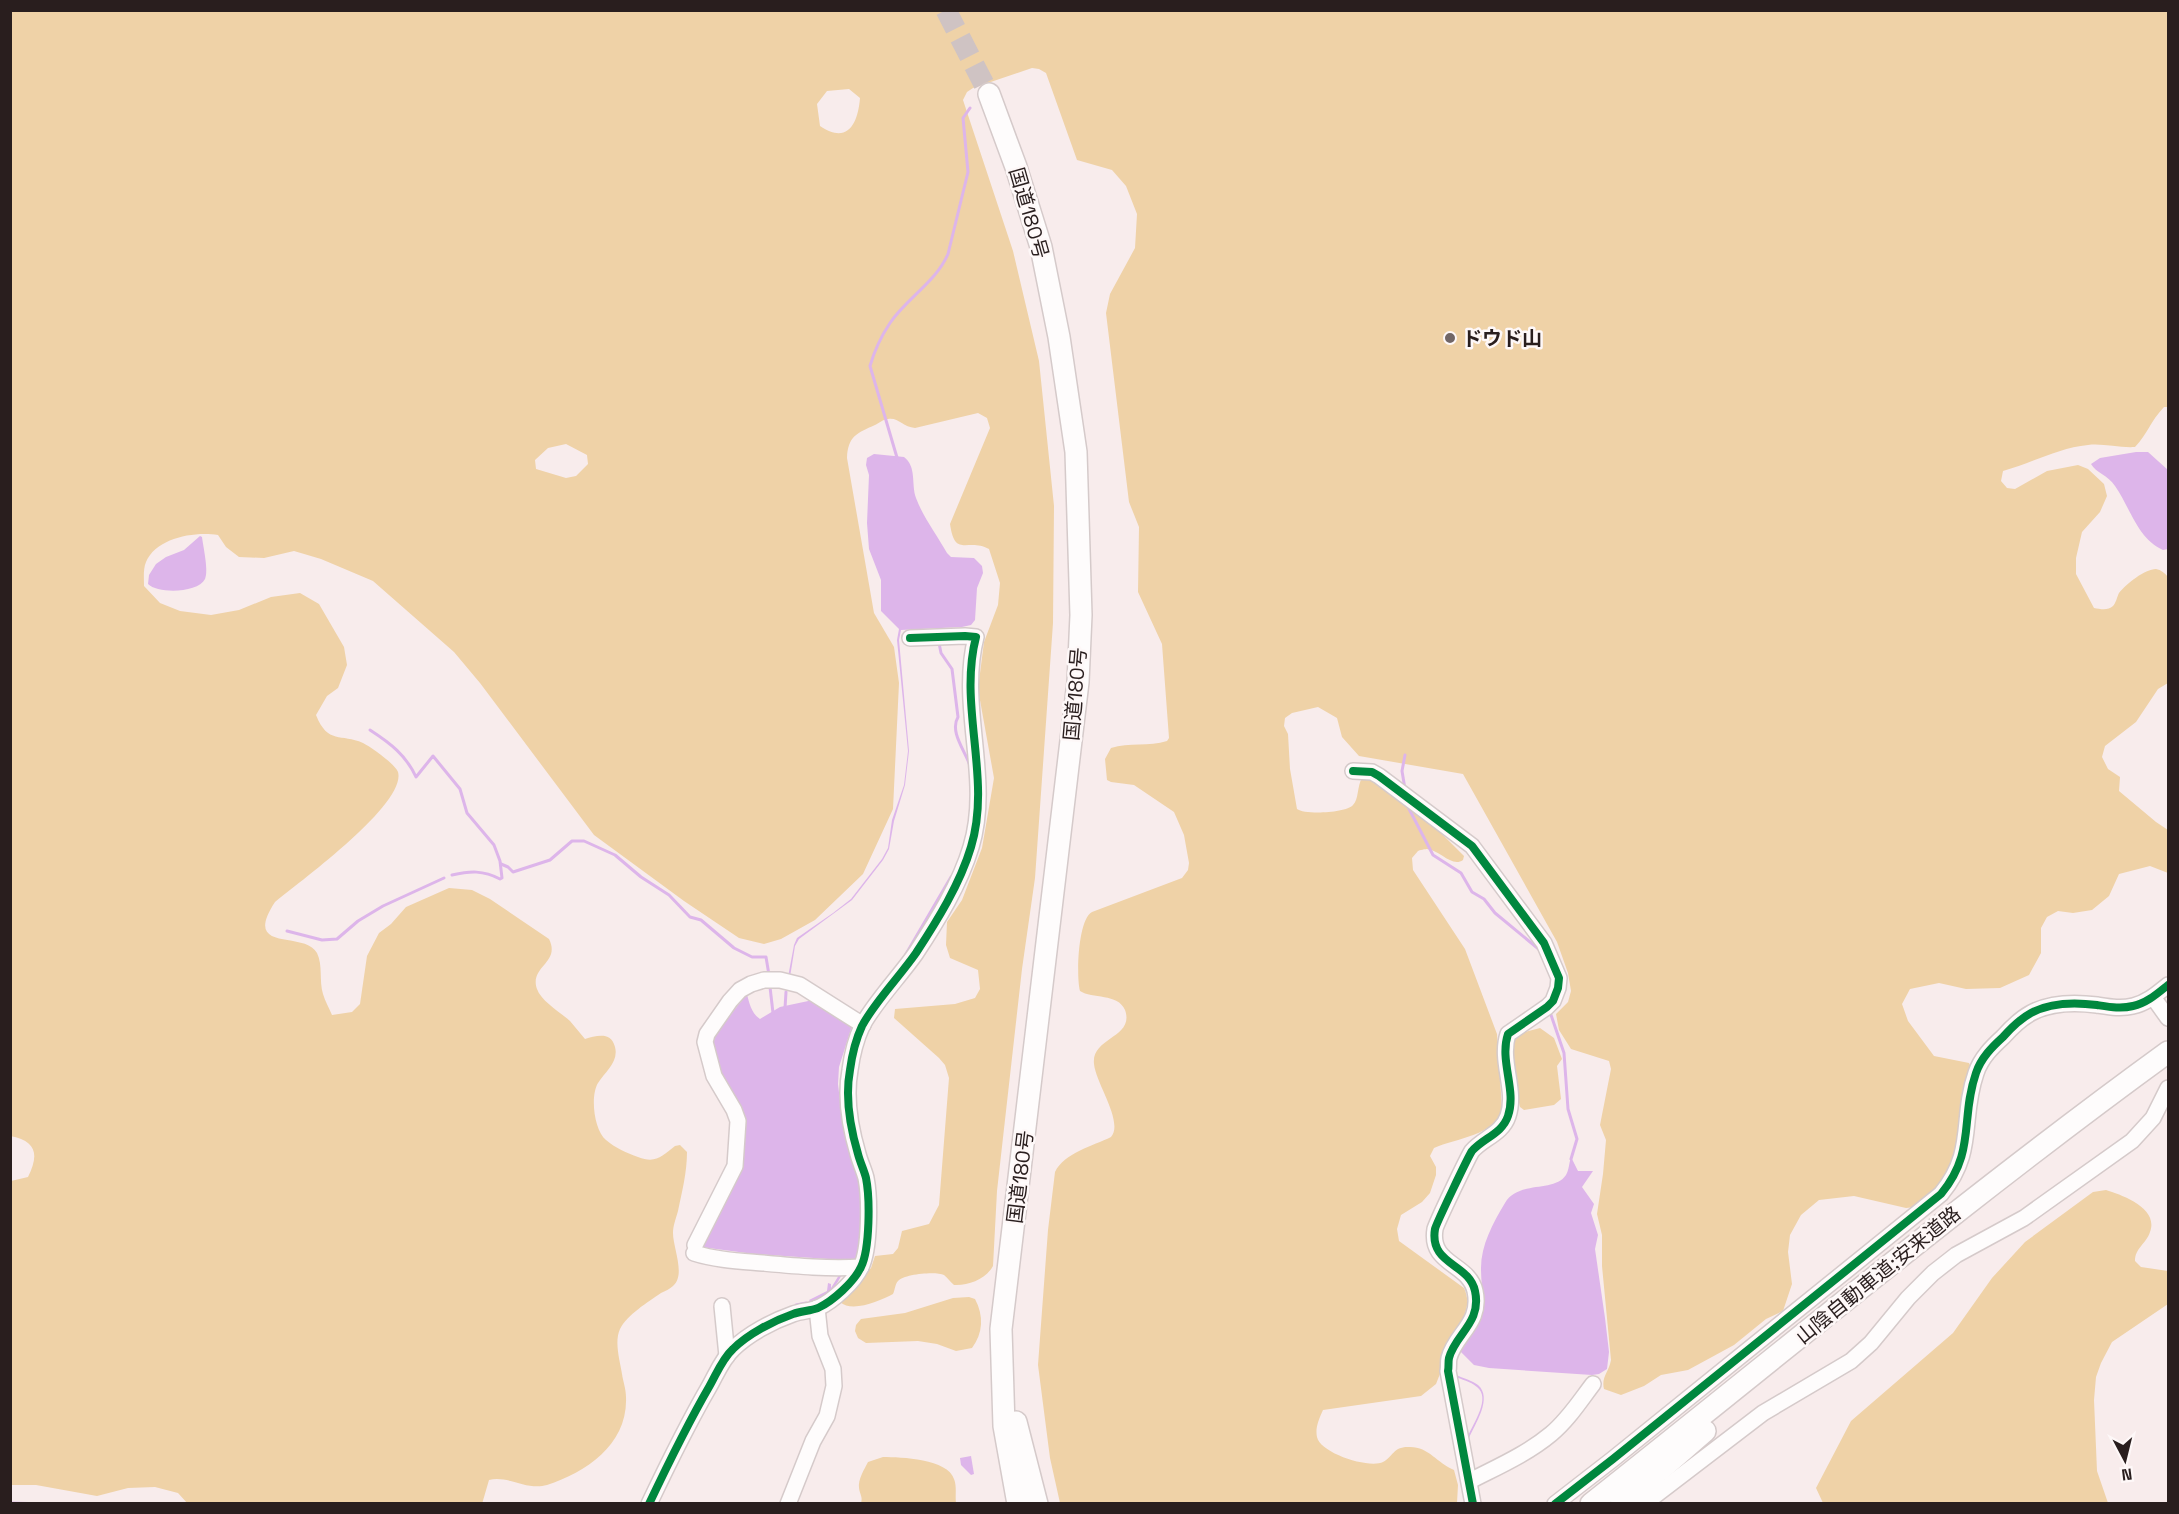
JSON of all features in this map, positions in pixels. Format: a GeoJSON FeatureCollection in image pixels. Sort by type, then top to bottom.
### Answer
{"type":"FeatureCollection","features":[{"type":"Feature","properties":{"kind":"highway","name":"国道180号"},"geometry":{"type":"LineString","coordinates":[[989,94],[1016,167],[1041,248],[1059,337],[1076,452],[1081,615],[1078,682],[1001,1329],[1004,1426],[1018,1503]]}},
{"type":"Feature","properties":{"kind":"highway","name":"山陰自動車道;安来道路"},"geometry":{"type":"LineString","coordinates":[[1591,1503],[1990,1185],[2168,1052]]}},
{"type":"Feature","properties":{"kind":"highway","name":"国道180号"},"geometry":{"type":"LineString","coordinates":[[1005,1302],[1010,1376],[1017,1426],[1037,1503]]}},
{"type":"Feature","properties":{"kind":"highway"},"geometry":{"type":"LineString","coordinates":[[1621,1503],[1719,1418],[1831,1314]]}},
{"type":"Feature","properties":{"kind":"highway"},"geometry":{"type":"LineString","coordinates":[[1575,1503],[1713,1402],[1748,1380]]}},
{"type":"Feature","properties":{"kind":"street"},"geometry":{"type":"LineString","coordinates":[[849,1268],[867,1244],[866,1179],[853,1133],[848,1091],[852,1058],[863,1025],[915,954],[952,892],[971,849],[977,821],[979,787],[970,692],[976,637],[909,638]]}},
{"type":"Feature","properties":{"kind":"street"},"geometry":{"type":"LineString","coordinates":[[1353,771],[1372,772],[1379,776],[1472,846],[1544,943],[1559,978],[1558,988],[1552,1001],[1508,1034],[1505,1056],[1509,1114],[1504,1125],[1468,1155],[1436,1226],[1434,1237],[1439,1254],[1469,1278],[1475,1289],[1475,1310],[1472,1321],[1450,1356],[1448,1371],[1473,1503]]}},
{"type":"Feature","properties":{"kind":"street"},"geometry":{"type":"LineString","coordinates":[[849,1268],[724,1260],[694,1249],[735,1166],[738,1121],[714,1076],[705,1042],[707,1034],[740,990],[764,980],[780,980],[800,985],[863,1025]]}},
{"type":"Feature","properties":{"kind":"street"},"geometry":{"type":"LineString","coordinates":[[1555,1503],[1613,1460],[1941,1194],[1954,1178],[1964,1154],[1976,1072],[1987,1052],[2016,1023],[2051,1005],[2082,1003],[2122,1008],[2143,1003],[2169,986]]}},
{"type":"Feature","properties":{"kind":"street"},"geometry":{"type":"LineString","coordinates":[[2153,997],[2169,1018]]}},
{"type":"Feature","properties":{"kind":"street"},"geometry":{"type":"LineString","coordinates":[[1644,1503],[1763,1413],[1851,1361],[1871,1343],[1908,1298],[1933,1273],[1956,1255],[2024,1218],[2132,1141],[2153,1118],[2167,1091]]}},
{"type":"Feature","properties":{"kind":"street"},"geometry":{"type":"LineString","coordinates":[[649,1503],[692,1418],[727,1356],[740,1344],[776,1321],[794,1313],[817,1308],[832,1299],[854,1277],[849,1268]]}},
{"type":"Feature","properties":{"kind":"street"},"geometry":{"type":"LineString","coordinates":[[722,1305],[727,1356]]}},
{"type":"Feature","properties":{"kind":"street"},"geometry":{"type":"LineString","coordinates":[[788,1503],[813,1442],[827,1416],[834,1386],[833,1369],[820,1336],[817,1308]]}},
{"type":"Feature","properties":{"kind":"street"},"geometry":{"type":"LineString","coordinates":[[1470,1481],[1533,1448],[1553,1433],[1593,1384]]}},
{"type":"Feature","properties":{"kind":"shaded area"},"geometry":{"type":"Polygon","coordinates":[[[11,11],[2168,11],[2168,407],[2164,407],[2159,412],[2135,447],[2093,445],[2066,449],[2003,471],[2001,481],[2007,488],[2015,489],[2047,471],[2078,465],[2088,469],[2104,484],[2107,496],[2100,512],[2082,532],[2076,558],[2076,574],[2094,608],[2111,608],[2122,589],[2147,571],[2158,569],[2168,577],[2168,683],[2158,689],[2136,722],[2105,746],[2102,757],[2108,769],[2120,777],[2119,791],[2168,830],[2168,873],[2150,866],[2119,874],[2109,896],[2092,910],[2073,913],[2058,911],[2047,917],[2041,928],[2041,953],[2029,975],[2000,988],[1966,989],[1939,983],[1910,989],[1902,1004],[1908,1021],[1934,1056],[1969,1063],[1973,1071],[1948,1179],[1915,1207],[1906,1208],[1854,1196],[1819,1200],[1801,1215],[1790,1235],[1788,1252],[1792,1284],[1783,1311],[1766,1319],[1734,1345],[1688,1370],[1661,1375],[1644,1386],[1621,1395],[1604,1389],[1604,1381],[1611,1360],[1602,1266],[1602,1235],[1597,1214],[1606,1140],[1600,1125],[1611,1069],[1609,1061],[1571,1049],[1559,1030],[1556,1014],[1568,1002],[1571,991],[1568,973],[1557,942],[1463,774],[1359,756],[1342,737],[1337,718],[1318,707],[1292,713],[1285,718],[1284,726],[1288,734],[1290,769],[1297,809],[1316,812],[1349,808],[1355,802],[1362,778],[1369,777],[1429,821],[1464,856],[1463,860],[1455,862],[1432,850],[1420,850],[1412,858],[1413,870],[1465,949],[1497,1034],[1502,1108],[1492,1125],[1484,1130],[1434,1148],[1430,1156],[1436,1167],[1436,1175],[1430,1193],[1422,1202],[1401,1215],[1397,1229],[1399,1241],[1464,1288],[1467,1297],[1466,1311],[1436,1384],[1421,1396],[1323,1410],[1317,1430],[1320,1443],[1327,1449],[1346,1458],[1367,1463],[1383,1462],[1404,1447],[1428,1452],[1454,1470],[1458,1485],[1457,1503],[1060,1503],[1050,1458],[1038,1365],[1048,1230],[1055,1172],[1059,1165],[1072,1155],[1111,1137],[1114,1122],[1096,1072],[1095,1055],[1105,1042],[1119,1032],[1126,1019],[1125,1010],[1117,1001],[1080,991],[1078,961],[1081,936],[1087,917],[1092,912],[1182,878],[1188,870],[1189,863],[1184,835],[1174,812],[1134,785],[1107,780],[1105,759],[1111,748],[1160,743],[1169,738],[1162,644],[1138,592],[1139,527],[1129,502],[1106,313],[1110,294],[1135,248],[1137,214],[1126,186],[1112,170],[1077,160],[1046,73],[1039,69],[1032,68],[973,88],[967,92],[963,100],[1013,251],[1039,361],[1054,506],[1053,623],[1035,878],[1022,969],[997,1191],[993,1266],[990,1271],[976,1281],[959,1285],[954,1285],[940,1274],[913,1275],[898,1281],[893,1294],[874,1303],[852,1306],[840,1302],[871,1268],[875,1256],[893,1254],[898,1248],[902,1231],[929,1224],[939,1205],[949,1078],[945,1065],[939,1058],[894,1018],[895,1009],[955,1004],[975,998],[980,989],[978,970],[950,958],[946,945],[947,922],[962,900],[982,848],[994,778],[978,689],[984,642],[998,605],[1000,583],[989,549],[982,546],[959,544],[952,535],[950,524],[990,428],[987,418],[978,413],[915,428],[895,419],[886,419],[858,433],[849,445],[847,458],[874,613],[894,647],[899,683],[893,809],[863,874],[815,920],[781,939],[764,944],[739,938],[594,835],[480,683],[454,652],[373,581],[321,559],[294,551],[264,558],[239,557],[226,547],[218,535],[208,534],[187,535],[167,542],[158,547],[146,562],[144,586],[160,603],[180,611],[211,615],[239,610],[271,597],[300,593],[319,604],[344,647],[347,665],[338,688],[327,696],[316,715],[325,731],[336,737],[363,743],[388,760],[398,772],[396,786],[386,803],[369,822],[326,861],[275,902],[267,918],[266,929],[270,935],[310,946],[317,953],[323,994],[332,1015],[352,1012],[360,1004],[367,956],[379,933],[391,924],[406,907],[449,888],[472,890],[490,899],[549,939],[552,947],[551,954],[537,975],[539,993],[570,1021],[585,1039],[603,1036],[613,1042],[615,1057],[598,1083],[594,1096],[596,1121],[606,1140],[630,1154],[650,1160],[658,1158],[675,1146],[680,1145],[687,1152],[684,1182],[673,1230],[679,1268],[677,1281],[672,1287],[633,1314],[620,1329],[617,1346],[626,1394],[625,1414],[612,1442],[590,1464],[547,1485],[532,1486],[496,1479],[489,1480],[482,1504],[188,1504],[178,1493],[155,1487],[128,1488],[97,1496],[36,1485],[11,1485],[11,1181],[28,1177],[34,1156],[33,1150],[26,1141],[10,1136],[11,11]],[[849,89],[827,91],[817,104],[820,126],[838,133],[844,132],[854,123],[860,98],[849,89]],[[566,444],[548,448],[535,460],[536,469],[566,478],[576,476],[588,464],[587,455],[566,444]]]}},
{"type":"Feature","properties":{"kind":"shaded area"},"geometry":{"type":"Polygon","coordinates":[[[2148,452],[2168,470],[2168,549],[2163,550],[2147,538],[2135,522],[2115,486],[2091,464],[2100,458],[2148,452]]]}},
{"type":"Feature","properties":{"kind":"shaded area"},"geometry":{"type":"Polygon","coordinates":[[[874,454],[904,457],[908,461],[919,505],[947,553],[951,557],[974,558],[982,566],[983,573],[977,588],[975,620],[971,625],[901,630],[899,640],[909,751],[905,785],[894,821],[889,849],[883,860],[852,900],[799,939],[795,946],[790,977],[788,977],[794,945],[797,938],[851,899],[882,859],[888,848],[892,820],[904,785],[908,751],[897,640],[899,629],[881,611],[881,580],[869,549],[867,523],[869,475],[866,465],[867,458],[874,454]]]}},
{"type":"Feature","properties":{"kind":"shaded area"},"geometry":{"type":"Polygon","coordinates":[[[200,536],[206,570],[205,579],[201,584],[187,589],[169,591],[148,584],[149,575],[156,564],[184,550],[200,536]]]}},
{"type":"Feature","properties":{"kind":"shaded area"},"geometry":{"type":"Polygon","coordinates":[[[747,994],[753,1011],[760,1019],[780,1007],[813,1000],[852,1026],[839,1067],[838,1084],[848,1148],[859,1176],[862,1228],[859,1258],[848,1260],[835,1286],[825,1296],[811,1303],[809,1300],[827,1291],[828,1283],[831,1284],[831,1288],[839,1275],[843,1260],[754,1254],[701,1247],[739,1173],[725,1083],[717,1066],[711,1042],[747,994]]]}},
{"type":"Feature","properties":{"kind":"shaded area"},"geometry":{"type":"Polygon","coordinates":[[[1540,1028],[1554,1038],[1562,1059],[1557,1066],[1561,1099],[1554,1105],[1524,1110],[1520,1107],[1511,1067],[1509,1045],[1517,1034],[1540,1028]]]}},
{"type":"Feature","properties":{"kind":"shaded area"},"geometry":{"type":"Polygon","coordinates":[[[1571,1157],[1578,1171],[1593,1171],[1582,1187],[1594,1204],[1591,1213],[1598,1235],[1595,1249],[1609,1352],[1607,1369],[1592,1375],[1474,1365],[1460,1351],[1475,1328],[1481,1312],[1482,1259],[1492,1226],[1505,1203],[1518,1191],[1553,1184],[1566,1175],[1571,1157]]]}},
{"type":"Feature","properties":{"kind":"shaded area"},"geometry":{"type":"Polygon","coordinates":[[[2106,1190],[2129,1199],[2144,1209],[2149,1216],[2150,1232],[2137,1253],[2135,1261],[2141,1267],[2168,1271],[2168,1304],[2112,1342],[2096,1377],[2094,1400],[2097,1471],[2108,1503],[1823,1503],[1816,1488],[1851,1421],[1953,1333],[1992,1278],[2025,1242],[2093,1192],[2106,1190]]]}},
{"type":"Feature","properties":{"kind":"shaded area"},"geometry":{"type":"Polygon","coordinates":[[[953,1298],[975,1299],[981,1318],[980,1330],[972,1348],[956,1351],[937,1344],[918,1341],[866,1343],[858,1338],[855,1331],[861,1319],[905,1313],[953,1298]]]}},
{"type":"Feature","properties":{"kind":"shaded area"},"geometry":{"type":"Polygon","coordinates":[[[1457,1357],[1456,1375],[1478,1385],[1484,1397],[1481,1411],[1469,1438],[1465,1436],[1468,1436],[1477,1417],[1482,1397],[1477,1387],[1454,1376],[1454,1364],[1457,1357]]]}},
{"type":"Feature","properties":{"kind":"shaded area"},"geometry":{"type":"Polygon","coordinates":[[[971,1456],[974,1474],[971,1475],[961,1465],[960,1458],[971,1456]]]}},
{"type":"Feature","properties":{"kind":"shaded area"},"geometry":{"type":"Polygon","coordinates":[[[883,1457],[923,1460],[943,1467],[954,1479],[956,1503],[861,1503],[859,1485],[863,1471],[868,1462],[883,1457]]]}},
{"type":"Feature","properties":{"kind":"waterway"},"geometry":{"type":"LineString","coordinates":[[898,461],[870,366],[878,344],[890,323],[929,282],[948,254],[968,172],[963,118],[970,108]]}},
{"type":"Feature","properties":{"kind":"waterway"},"geometry":{"type":"LineString","coordinates":[[939,643],[941,653],[952,669],[958,717],[957,735],[970,766]]}},
{"type":"Feature","properties":{"kind":"waterway"},"geometry":{"type":"LineString","coordinates":[[370,730],[397,750],[416,777],[433,756],[460,789],[467,813],[494,845],[500,861],[502,878],[476,872],[452,875]]}},
{"type":"Feature","properties":{"kind":"waterway"},"geometry":{"type":"LineString","coordinates":[[1405,755],[1402,771],[1405,789]]}},
{"type":"Feature","properties":{"kind":"waterway"},"geometry":{"type":"LineString","coordinates":[[1407,805],[1433,855],[1461,873],[1472,892],[1484,899],[1495,913],[1541,951]]}},
{"type":"Feature","properties":{"kind":"waterway"},"geometry":{"type":"LineString","coordinates":[[501,864],[513,872],[550,860],[572,841],[584,841],[615,855],[641,877],[669,895],[690,917],[701,920],[734,948],[752,957],[766,957],[769,975]]}},
{"type":"Feature","properties":{"kind":"waterway"},"geometry":{"type":"LineString","coordinates":[[906,954],[951,877]]}},
{"type":"Feature","properties":{"kind":"waterway"},"geometry":{"type":"LineString","coordinates":[[287,931],[322,940],[337,939],[358,921],[383,906],[444,878]]}},
{"type":"Feature","properties":{"kind":"waterway"},"geometry":{"type":"LineString","coordinates":[[770,987],[773,1013]]}},
{"type":"Feature","properties":{"kind":"waterway"},"geometry":{"type":"LineString","coordinates":[[785,1008],[786,992]]}},
{"type":"Feature","properties":{"kind":"waterway"},"geometry":{"type":"LineString","coordinates":[[1550,1012],[1564,1053],[1568,1109],[1577,1139],[1571,1159]]}},
{"type":"Feature","properties":{"kind":"waterway"},"geometry":{"type":"LineString","coordinates":[[796,1305],[806,1303]]}},
{"type":"Feature","properties":{"kind":"waterway"},"geometry":{"type":"LineString","coordinates":[[10,1503],[47,1504]]}},
{"type":"Feature","properties":{"kind":"tunnel"},"geometry":{"type":"LineString","coordinates":[[946,10],[989,94]]}},
{"type":"Feature","properties":{"kind":"cycle path"},"geometry":{"type":"LineString","coordinates":[[649,1504],[693,1416],[729,1353],[739,1343],[769,1324],[793,1314],[818,1308],[830,1301],[853,1279],[864,1259],[869,1210],[867,1187],[853,1133],[848,1101],[854,1047],[867,1017],[916,953],[947,902],[961,875],[977,821],[977,769],[971,690],[971,663],[976,637],[910,638]]}},
{"type":"Feature","properties":{"kind":"cycle path"},"geometry":{"type":"LineString","coordinates":[[1353,771],[1372,772],[1379,776],[1472,846],[1544,943],[1559,978],[1553,1001],[1508,1034],[1505,1055],[1511,1096],[1508,1116],[1497,1132],[1472,1151],[1435,1229],[1438,1250],[1465,1275],[1475,1291],[1475,1312],[1452,1350],[1448,1371],[1473,1504]]}},
{"type":"Feature","properties":{"kind":"cycle path"},"geometry":{"type":"LineString","coordinates":[[1555,1504],[1941,1194],[1959,1164],[1966,1135],[1971,1090],[1978,1068],[1991,1049],[2019,1021],[2039,1009],[2063,1004],[2080,1003],[2120,1008],[2138,1005],[2168,985]]}},
{"type":"Feature","properties":{"kind":"place","name":"ドウド山"},"geometry":{"type":"Point","coordinates":[1450,338]}}]}
